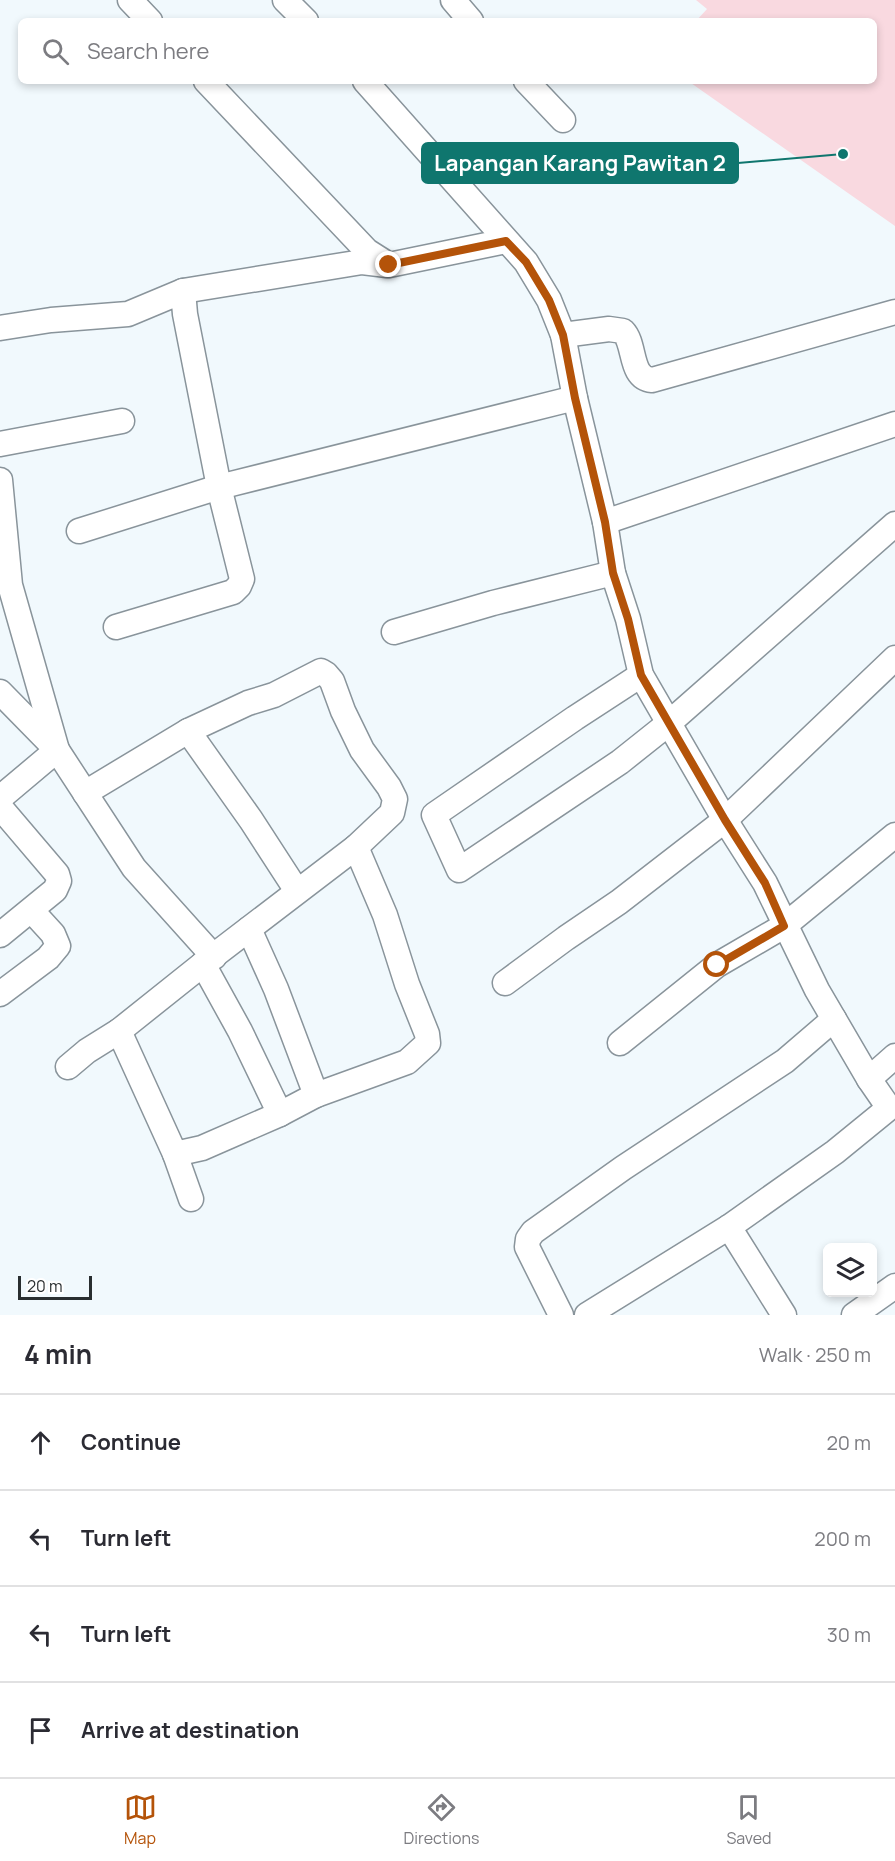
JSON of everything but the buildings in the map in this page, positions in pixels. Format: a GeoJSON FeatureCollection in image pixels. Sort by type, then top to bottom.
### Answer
{"type":"FeatureCollection","features":[{"type":"Feature","properties":{"kind":"street"},"geometry":{"type":"LineString","coordinates":[[130,0],[147,18]]}},
{"type":"Feature","properties":{"kind":"street"},"geometry":{"type":"LineString","coordinates":[[285,0],[303,18]]}},
{"type":"Feature","properties":{"kind":"street"},"geometry":{"type":"LineString","coordinates":[[453,0],[468,18]]}},
{"type":"Feature","properties":{"kind":"street"},"geometry":{"type":"LineString","coordinates":[[209,84],[367,251],[389,265]]}},
{"type":"Feature","properties":{"kind":"street"},"geometry":{"type":"LineString","coordinates":[[368,84],[526,262],[549,300],[563,335],[575,398],[605,522],[613,573],[628,619],[641,675],[725,820],[765,883],[784,926],[834,1019],[868,1079],[889,1108],[835,1152],[729,1227],[587,1315]]}},
{"type":"Feature","properties":{"kind":"street"},"geometry":{"type":"LineString","coordinates":[[529,84],[563,120]]}},
{"type":"Feature","properties":{"kind":"street"},"geometry":{"type":"LineString","coordinates":[[0,328],[51,320],[128,314],[183,291],[362,262],[389,265],[506,241]]}},
{"type":"Feature","properties":{"kind":"street"},"geometry":{"type":"LineString","coordinates":[[116,627],[233,592],[242,579],[219,488],[185,314],[183,291]]}},
{"type":"Feature","properties":{"kind":"street"},"geometry":{"type":"LineString","coordinates":[[563,335],[609,329],[622,331],[630,340],[638,372],[644,378],[652,380],[895,312]]}},
{"type":"Feature","properties":{"kind":"street"},"geometry":{"type":"LineString","coordinates":[[79,531],[219,488],[575,398]]}},
{"type":"Feature","properties":{"kind":"street"},"geometry":{"type":"LineString","coordinates":[[0,445],[122,421]]}},
{"type":"Feature","properties":{"kind":"street"},"geometry":{"type":"LineString","coordinates":[[605,522],[895,424]]}},
{"type":"Feature","properties":{"kind":"street"},"geometry":{"type":"LineString","coordinates":[[0,480],[5,586],[57,750]]}},
{"type":"Feature","properties":{"kind":"street"},"geometry":{"type":"LineString","coordinates":[[641,675],[434,815],[459,870],[597,779],[669,723],[895,524]]}},
{"type":"Feature","properties":{"kind":"street"},"geometry":{"type":"LineString","coordinates":[[394,632],[493,603],[613,573]]}},
{"type":"Feature","properties":{"kind":"street"},"geometry":{"type":"LineString","coordinates":[[505,983],[619,902],[725,820],[895,658]]}},
{"type":"Feature","properties":{"kind":"street"},"geometry":{"type":"LineString","coordinates":[[68,1067],[87,1051],[119,1031],[356,847],[392,813],[395,799],[362,750],[326,674],[321,671],[274,695],[248,703],[188,731],[85,793]]}},
{"type":"Feature","properties":{"kind":"street"},"geometry":{"type":"LineString","coordinates":[[0,692],[57,750],[135,868],[208,960],[280,1114]]}},
{"type":"Feature","properties":{"kind":"street"},"geometry":{"type":"LineString","coordinates":[[188,731],[251,820],[297,891]]}},
{"type":"Feature","properties":{"kind":"street"},"geometry":{"type":"LineString","coordinates":[[0,798],[57,750]]}},
{"type":"Feature","properties":{"kind":"street"},"geometry":{"type":"LineString","coordinates":[[0,807],[57,874],[59,881],[55,890],[0,935]]}},
{"type":"Feature","properties":{"kind":"street"},"geometry":{"type":"LineString","coordinates":[[620,1043],[717,965],[784,926],[895,835]]}},
{"type":"Feature","properties":{"kind":"street"},"geometry":{"type":"LineString","coordinates":[[175,1154],[202,1148],[280,1114],[316,1095],[407,1062],[428,1043],[427,1034],[407,984],[385,915],[356,847]]}},
{"type":"Feature","properties":{"kind":"street"},"geometry":{"type":"LineString","coordinates":[[0,994],[48,958],[58,946],[53,934],[32,911]]}},
{"type":"Feature","properties":{"kind":"street"},"geometry":{"type":"LineString","coordinates":[[249,929],[276,989],[316,1095]]}},
{"type":"Feature","properties":{"kind":"street"},"geometry":{"type":"LineString","coordinates":[[561,1315],[527,1247],[528,1239],[533,1232],[624,1168],[785,1061],[834,1019]]}},
{"type":"Feature","properties":{"kind":"street"},"geometry":{"type":"LineString","coordinates":[[119,1031],[175,1154],[191,1199]]}},
{"type":"Feature","properties":{"kind":"street"},"geometry":{"type":"LineString","coordinates":[[868,1079],[895,1056]]}},
{"type":"Feature","properties":{"kind":"street"},"geometry":{"type":"LineString","coordinates":[[729,1227],[784,1315]]}},
{"type":"Feature","properties":{"kind":"street"},"geometry":{"type":"LineString","coordinates":[[854,1315],[895,1286]]}},
{"type":"Feature","properties":{"kind":"shaded area"},"geometry":{"type":"Polygon","coordinates":[[[696,0],[895,0],[895,226],[692,84],[877,84],[877,18],[699,18],[707,9],[696,0]]]}},
{"type":"Feature","properties":{"kind":"place","name":"Lapangan Karang Pawitan 2"},"geometry":{"type":"Point","coordinates":[843,154]}},
{"type":"Feature","properties":{"kind":"route"},"geometry":{"type":"LineString","coordinates":[[389,265],[506,241],[526,262],[549,300],[563,335],[575,398],[605,522],[613,573],[628,619],[641,675],[725,820],[765,883],[784,926],[717,965]]}}]}
